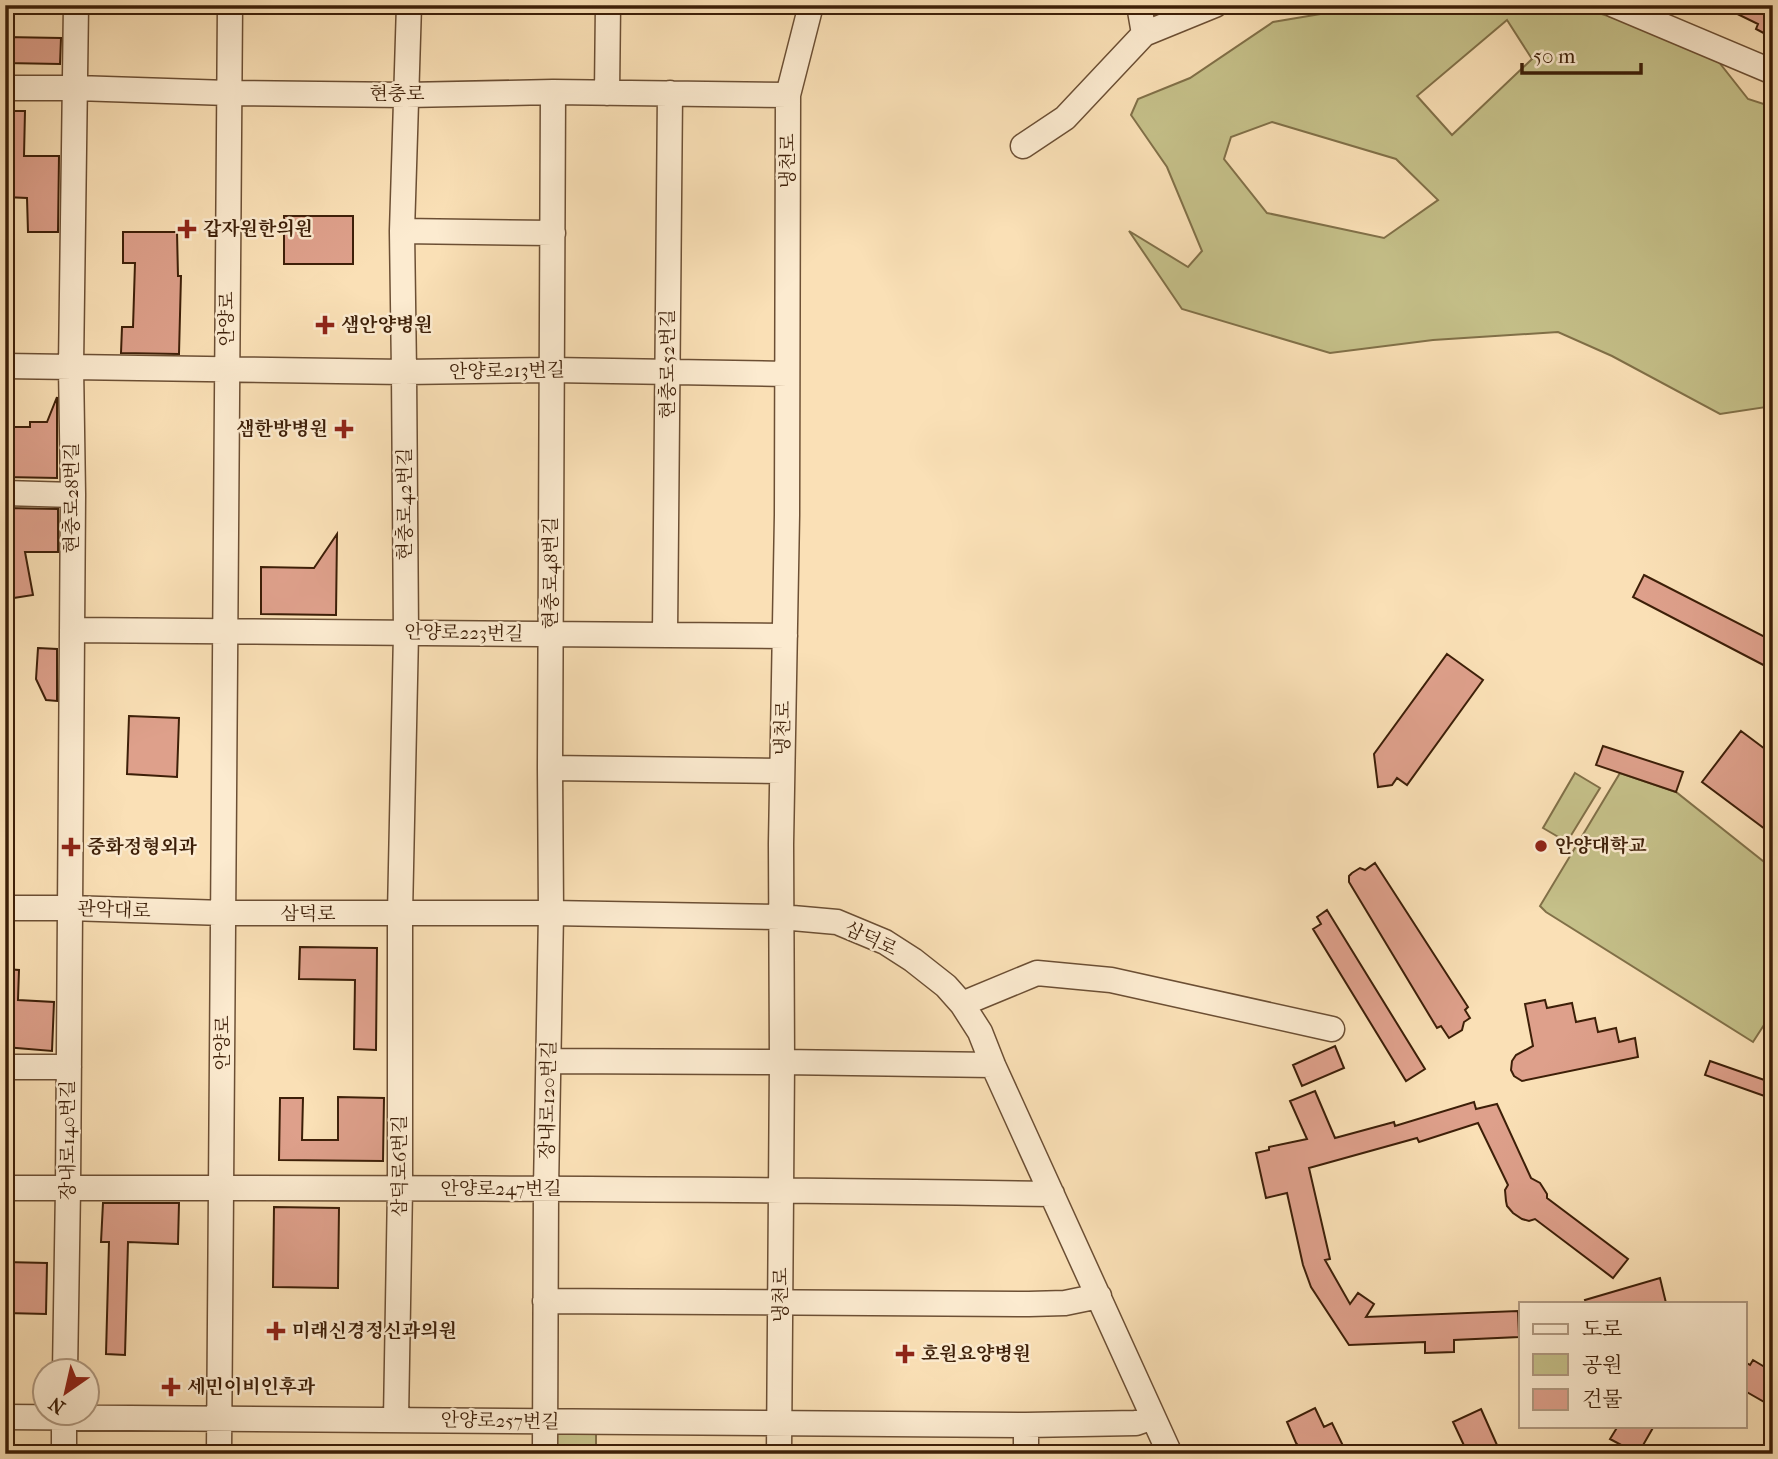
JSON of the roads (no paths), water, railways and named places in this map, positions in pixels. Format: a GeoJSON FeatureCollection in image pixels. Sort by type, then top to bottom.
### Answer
{"type":"FeatureCollection","features":[{"type":"Feature","properties":{"kind":"street","name":"현충로28번길"},"geometry":{"type":"LineString","coordinates":[[69,908],[73,495],[71,366],[76,5]]}},
{"type":"Feature","properties":{"kind":"street","name":"안양로"},"geometry":{"type":"LineString","coordinates":[[219,1454],[230,5]]}},
{"type":"Feature","properties":{"kind":"street","name":"현충로42번길"},"geometry":{"type":"LineString","coordinates":[[400,914],[406,633],[402,231],[409,5]]}},
{"type":"Feature","properties":{"kind":"street"},"geometry":{"type":"LineString","coordinates":[[607,93],[608,5]]}},
{"type":"Feature","properties":{"kind":"street","name":"냉천로"},"geometry":{"type":"LineString","coordinates":[[779,1454],[788,95],[811,5]]}},
{"type":"Feature","properties":{"kind":"street"},"geometry":{"type":"LineString","coordinates":[[1139,5],[1144,34]]}},
{"type":"Feature","properties":{"kind":"street"},"geometry":{"type":"LineString","coordinates":[[1023,146],[1065,118],[1144,34],[1215,5]]}},
{"type":"Feature","properties":{"kind":"street"},"geometry":{"type":"LineString","coordinates":[[1615,5],[1773,72]]}},
{"type":"Feature","properties":{"kind":"street","name":"현충로"},"geometry":{"type":"LineString","coordinates":[[5,88],[406,95],[553,92],[788,95]]}},
{"type":"Feature","properties":{"kind":"street","name":"현충로48번길"},"geometry":{"type":"LineString","coordinates":[[551,914],[553,92]]}},
{"type":"Feature","properties":{"kind":"street","name":"현충로52번길"},"geometry":{"type":"LineString","coordinates":[[665,634],[670,93]]}},
{"type":"Feature","properties":{"kind":"street"},"geometry":{"type":"LineString","coordinates":[[402,231],[553,233]]}},
{"type":"Feature","properties":{"kind":"street","name":"안양로213번길"},"geometry":{"type":"LineString","coordinates":[[5,366],[787,374]]}},
{"type":"Feature","properties":{"kind":"street"},"geometry":{"type":"LineString","coordinates":[[5,494],[73,495]]}},
{"type":"Feature","properties":{"kind":"street"},"geometry":{"type":"LineString","coordinates":[[72,630],[226,632]]}},
{"type":"Feature","properties":{"kind":"street","name":"안양로223번길"},"geometry":{"type":"LineString","coordinates":[[226,632],[785,635]]}},
{"type":"Feature","properties":{"kind":"street"},"geometry":{"type":"LineString","coordinates":[[550,768],[782,771]]}},
{"type":"Feature","properties":{"kind":"street","name":"관악대로"},"geometry":{"type":"LineString","coordinates":[[5,908],[224,914]]}},
{"type":"Feature","properties":{"kind":"street","name":"장내로140번길"},"geometry":{"type":"LineString","coordinates":[[65,1358],[69,908]]}},
{"type":"Feature","properties":{"kind":"street","name":"삼덕로"},"geometry":{"type":"LineString","coordinates":[[224,914],[781,917],[837,922],[885,942],[946,986],[962,1004],[980,1032],[1170,1454]]}},
{"type":"Feature","properties":{"kind":"street","name":"삼덕로6번길"},"geometry":{"type":"LineString","coordinates":[[396,1419],[400,1188],[400,914]]}},
{"type":"Feature","properties":{"kind":"street","name":"장내로120번길"},"geometry":{"type":"LineString","coordinates":[[545,1454],[551,914]]}},
{"type":"Feature","properties":{"kind":"street"},"geometry":{"type":"LineString","coordinates":[[962,1004],[1037,973],[1111,980],[1332,1029]]}},
{"type":"Feature","properties":{"kind":"street"},"geometry":{"type":"LineString","coordinates":[[548,1061],[993,1065]]}},
{"type":"Feature","properties":{"kind":"street"},"geometry":{"type":"LineString","coordinates":[[5,1067],[69,1067]]}},
{"type":"Feature","properties":{"kind":"street","name":"안양로247번길"},"geometry":{"type":"LineString","coordinates":[[5,1188],[780,1189],[1052,1194]]}},
{"type":"Feature","properties":{"kind":"street"},"geometry":{"type":"LineString","coordinates":[[545,1301],[1029,1304],[1065,1303],[1099,1296]]}},
{"type":"Feature","properties":{"kind":"street","name":"안양로257번길"},"geometry":{"type":"LineString","coordinates":[[102,1416],[1026,1425],[1136,1423],[1153,1417]]}},
{"type":"Feature","properties":{"kind":"street","name":"안양로257번길"},"geometry":{"type":"LineString","coordinates":[[5,1417],[32,1417]]}},
{"type":"Feature","properties":{"kind":"street"},"geometry":{"type":"LineString","coordinates":[[1026,1425],[1026,1454]]}},
{"type":"Feature","properties":{"kind":"street"},"geometry":{"type":"LineString","coordinates":[[64,1428],[64,1454]]}},
{"type":"Feature","properties":{"kind":"place","name":"갑자원한의원"},"geometry":{"type":"Point","coordinates":[187,229]}},
{"type":"Feature","properties":{"kind":"place","name":"샘안양병원"},"geometry":{"type":"Point","coordinates":[325,325]}},
{"type":"Feature","properties":{"kind":"place","name":"샘한방병원"},"geometry":{"type":"Point","coordinates":[344,429]}},
{"type":"Feature","properties":{"kind":"place","name":"안양대학교"},"geometry":{"type":"Point","coordinates":[1541,846]}},
{"type":"Feature","properties":{"kind":"place","name":"중화정형외과"},"geometry":{"type":"Point","coordinates":[71,847]}},
{"type":"Feature","properties":{"kind":"place","name":"미래신경정신과의원"},"geometry":{"type":"Point","coordinates":[276,1331]}},
{"type":"Feature","properties":{"kind":"place","name":"호원요양병원"},"geometry":{"type":"Point","coordinates":[905,1354]}},
{"type":"Feature","properties":{"kind":"place","name":"세민이비인후과"},"geometry":{"type":"Point","coordinates":[171,1387]}}]}
